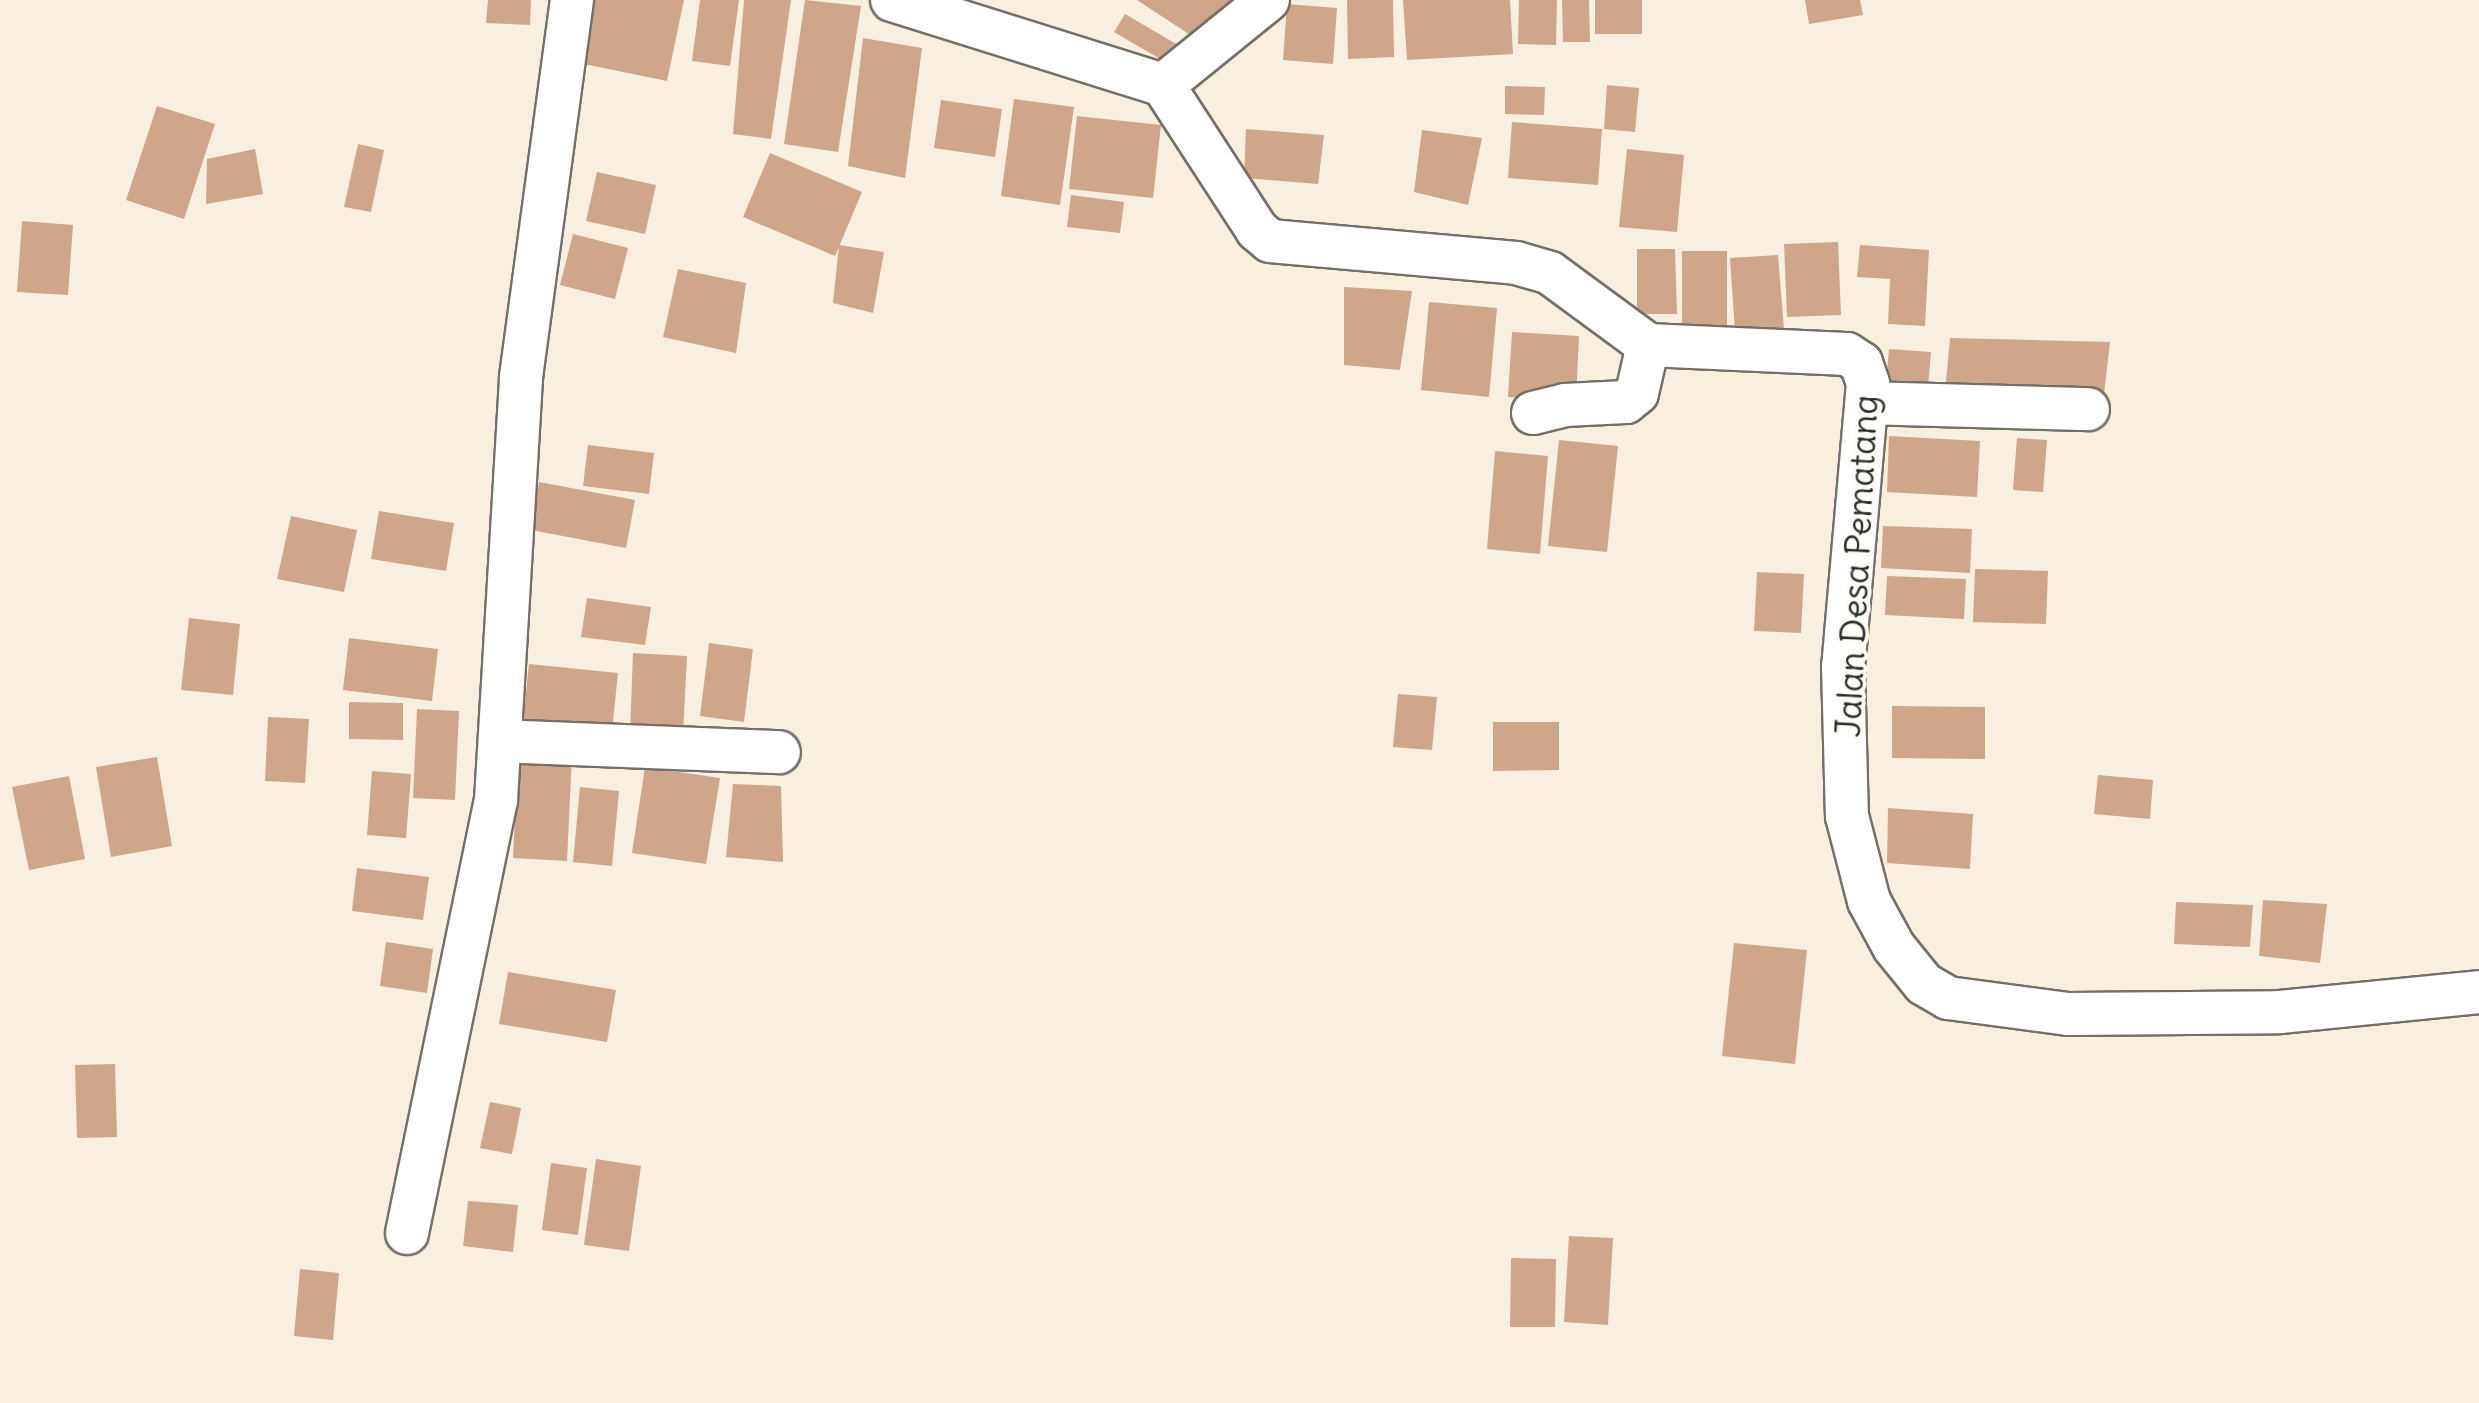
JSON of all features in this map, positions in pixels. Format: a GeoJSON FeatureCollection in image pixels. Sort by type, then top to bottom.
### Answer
{"type":"FeatureCollection","features":[{"type":"Feature","properties":{"kind":"street"},"geometry":{"type":"LineString","coordinates":[[407,1232],[496,800],[521,377],[572,0]]}},
{"type":"Feature","properties":{"kind":"street"},"geometry":{"type":"LineString","coordinates":[[892,0],[1163,85],[1257,230],[1270,241],[1456,256],[1550,272],[1648,346],[1637,393],[1626,402],[1565,405],[1533,413]]}},
{"type":"Feature","properties":{"kind":"street"},"geometry":{"type":"LineString","coordinates":[[1163,85],[1268,0]]}},
{"type":"Feature","properties":{"kind":"street","name":"Jalan Desa Pematang"},"geometry":{"type":"LineString","coordinates":[[1648,346],[1847,354],[1861,363],[1868,383],[1867,403],[1843,666],[1847,816],[1869,901],[1894,947],[1924,984],[1948,998],[2068,1014],[2280,1012],[2479,992]]}},
{"type":"Feature","properties":{"kind":"street"},"geometry":{"type":"LineString","coordinates":[[1867,403],[2088,410]]}},
{"type":"Feature","properties":{"kind":"street"},"geometry":{"type":"LineString","coordinates":[[500,741],[779,752]]}},
{"type":"Feature","properties":{"kind":"building"},"geometry":{"type":"Polygon","coordinates":[[[488,0],[531,0],[530,25],[486,23],[488,0]]]}},
{"type":"Feature","properties":{"kind":"building"},"geometry":{"type":"Polygon","coordinates":[[[589,0],[684,0],[667,81],[579,63],[589,0]]]}},
{"type":"Feature","properties":{"kind":"building"},"geometry":{"type":"Polygon","coordinates":[[[700,0],[739,0],[730,66],[692,61],[700,0]]]}},
{"type":"Feature","properties":{"kind":"building"},"geometry":{"type":"Polygon","coordinates":[[[744,0],[791,0],[771,139],[733,134],[744,0]]]}},
{"type":"Feature","properties":{"kind":"building"},"geometry":{"type":"Polygon","coordinates":[[[805,0],[861,6],[838,152],[784,144],[805,0]]]}},
{"type":"Feature","properties":{"kind":"building"},"geometry":{"type":"Polygon","coordinates":[[[1137,0],[1234,0],[1204,44],[1137,0]]]}},
{"type":"Feature","properties":{"kind":"building"},"geometry":{"type":"Polygon","coordinates":[[[1347,0],[1393,0],[1394,57],[1348,59],[1347,0]]]}},
{"type":"Feature","properties":{"kind":"building"},"geometry":{"type":"Polygon","coordinates":[[[1403,0],[1510,0],[1513,54],[1407,60],[1403,0]]]}},
{"type":"Feature","properties":{"kind":"building"},"geometry":{"type":"Polygon","coordinates":[[[1519,0],[1557,0],[1556,45],[1518,44],[1519,0]]]}},
{"type":"Feature","properties":{"kind":"building"},"geometry":{"type":"Polygon","coordinates":[[[1562,0],[1589,0],[1590,42],[1563,42],[1562,0]]]}},
{"type":"Feature","properties":{"kind":"building"},"geometry":{"type":"Polygon","coordinates":[[[1595,0],[1642,0],[1642,34],[1595,34],[1595,0]]]}},
{"type":"Feature","properties":{"kind":"building"},"geometry":{"type":"Polygon","coordinates":[[[1805,0],[1860,0],[1863,15],[1809,24],[1805,0]]]}},
{"type":"Feature","properties":{"kind":"building"},"geometry":{"type":"Polygon","coordinates":[[[1287,4],[1337,8],[1333,64],[1283,60],[1287,4]]]}},
{"type":"Feature","properties":{"kind":"building"},"geometry":{"type":"Polygon","coordinates":[[[1125,14],[1178,45],[1167,63],[1114,32],[1125,14]]]}},
{"type":"Feature","properties":{"kind":"building"},"geometry":{"type":"Polygon","coordinates":[[[863,38],[922,48],[905,178],[848,166],[863,38]]]}},
{"type":"Feature","properties":{"kind":"building"},"geometry":{"type":"Polygon","coordinates":[[[1607,85],[1639,88],[1635,132],[1604,129],[1607,85]]]}},
{"type":"Feature","properties":{"kind":"building"},"geometry":{"type":"Polygon","coordinates":[[[1505,86],[1545,87],[1544,115],[1505,114],[1505,86]]]}},
{"type":"Feature","properties":{"kind":"building"},"geometry":{"type":"Polygon","coordinates":[[[1014,99],[1074,107],[1060,205],[1001,196],[1014,99]]]}},
{"type":"Feature","properties":{"kind":"building"},"geometry":{"type":"Polygon","coordinates":[[[941,100],[1002,109],[995,157],[934,148],[941,100]]]}},
{"type":"Feature","properties":{"kind":"building"},"geometry":{"type":"Polygon","coordinates":[[[157,106],[215,124],[184,219],[126,200],[157,106]]]}},
{"type":"Feature","properties":{"kind":"building"},"geometry":{"type":"Polygon","coordinates":[[[1077,116],[1161,125],[1153,198],[1069,189],[1077,116]]]}},
{"type":"Feature","properties":{"kind":"building"},"geometry":{"type":"Polygon","coordinates":[[[1512,122],[1602,129],[1598,185],[1508,178],[1512,122]]]}},
{"type":"Feature","properties":{"kind":"building"},"geometry":{"type":"Polygon","coordinates":[[[1246,129],[1324,135],[1318,184],[1244,178],[1246,129]]]}},
{"type":"Feature","properties":{"kind":"building"},"geometry":{"type":"Polygon","coordinates":[[[1422,130],[1482,138],[1468,205],[1414,192],[1422,130]]]}},
{"type":"Feature","properties":{"kind":"building"},"geometry":{"type":"Polygon","coordinates":[[[358,144],[384,150],[371,212],[344,207],[358,144]]]}},
{"type":"Feature","properties":{"kind":"building"},"geometry":{"type":"Polygon","coordinates":[[[255,149],[263,194],[206,204],[207,159],[255,149]]]}},
{"type":"Feature","properties":{"kind":"building"},"geometry":{"type":"Polygon","coordinates":[[[1627,149],[1684,155],[1677,232],[1619,227],[1627,149]]]}},
{"type":"Feature","properties":{"kind":"building"},"geometry":{"type":"Polygon","coordinates":[[[770,153],[862,192],[835,256],[743,217],[770,153]]]}},
{"type":"Feature","properties":{"kind":"building"},"geometry":{"type":"Polygon","coordinates":[[[597,172],[656,185],[645,234],[586,221],[597,172]]]}},
{"type":"Feature","properties":{"kind":"building"},"geometry":{"type":"Polygon","coordinates":[[[1071,195],[1124,202],[1120,233],[1067,227],[1071,195]]]}},
{"type":"Feature","properties":{"kind":"building"},"geometry":{"type":"Polygon","coordinates":[[[22,221],[73,225],[68,295],[17,292],[22,221]]]}},
{"type":"Feature","properties":{"kind":"building"},"geometry":{"type":"Polygon","coordinates":[[[573,234],[628,248],[615,299],[560,285],[573,234]]]}},
{"type":"Feature","properties":{"kind":"building"},"geometry":{"type":"Polygon","coordinates":[[[1838,242],[1841,315],[1787,317],[1784,244],[1838,242]]]}},
{"type":"Feature","properties":{"kind":"building"},"geometry":{"type":"Polygon","coordinates":[[[839,245],[884,252],[873,313],[833,303],[839,245]]]}},
{"type":"Feature","properties":{"kind":"building"},"geometry":{"type":"Polygon","coordinates":[[[1860,245],[1929,250],[1925,326],[1888,324],[1890,279],[1857,277],[1860,245]]]}},
{"type":"Feature","properties":{"kind":"building"},"geometry":{"type":"Polygon","coordinates":[[[1637,249],[1675,249],[1677,314],[1637,314],[1637,249]]]}},
{"type":"Feature","properties":{"kind":"building"},"geometry":{"type":"Polygon","coordinates":[[[1682,251],[1727,251],[1727,327],[1682,327],[1682,251]]]}},
{"type":"Feature","properties":{"kind":"building"},"geometry":{"type":"Polygon","coordinates":[[[1778,255],[1784,329],[1735,332],[1730,258],[1778,255]]]}},
{"type":"Feature","properties":{"kind":"building"},"geometry":{"type":"Polygon","coordinates":[[[678,269],[746,283],[736,353],[663,337],[678,269]]]}},
{"type":"Feature","properties":{"kind":"building"},"geometry":{"type":"Polygon","coordinates":[[[1344,287],[1412,291],[1400,370],[1344,365],[1344,287]]]}},
{"type":"Feature","properties":{"kind":"building"},"geometry":{"type":"Polygon","coordinates":[[[1429,302],[1497,308],[1489,397],[1421,390],[1429,302]]]}},
{"type":"Feature","properties":{"kind":"building"},"geometry":{"type":"Polygon","coordinates":[[[1512,332],[1579,336],[1576,400],[1508,397],[1512,332]]]}},
{"type":"Feature","properties":{"kind":"building"},"geometry":{"type":"Polygon","coordinates":[[[1950,338],[2110,342],[2103,403],[1945,393],[1950,338]]]}},
{"type":"Feature","properties":{"kind":"building"},"geometry":{"type":"Polygon","coordinates":[[[1889,349],[1931,352],[1927,398],[1885,394],[1889,349]]]}},
{"type":"Feature","properties":{"kind":"building"},"geometry":{"type":"Polygon","coordinates":[[[1889,436],[1980,441],[1977,497],[1887,492],[1889,436]]]}},
{"type":"Feature","properties":{"kind":"building"},"geometry":{"type":"Polygon","coordinates":[[[2017,438],[2047,440],[2043,492],[2013,490],[2017,438]]]}},
{"type":"Feature","properties":{"kind":"building"},"geometry":{"type":"Polygon","coordinates":[[[1559,440],[1618,446],[1607,552],[1548,546],[1559,440]]]}},
{"type":"Feature","properties":{"kind":"building"},"geometry":{"type":"Polygon","coordinates":[[[588,445],[654,453],[649,494],[583,486],[588,445]]]}},
{"type":"Feature","properties":{"kind":"building"},"geometry":{"type":"Polygon","coordinates":[[[1495,451],[1548,456],[1540,554],[1487,549],[1495,451]]]}},
{"type":"Feature","properties":{"kind":"building"},"geometry":{"type":"Polygon","coordinates":[[[539,482],[635,500],[626,548],[531,530],[539,482]]]}},
{"type":"Feature","properties":{"kind":"building"},"geometry":{"type":"Polygon","coordinates":[[[379,511],[454,523],[446,571],[371,559],[379,511]]]}},
{"type":"Feature","properties":{"kind":"building"},"geometry":{"type":"Polygon","coordinates":[[[291,516],[357,530],[344,592],[277,579],[291,516]]]}},
{"type":"Feature","properties":{"kind":"building"},"geometry":{"type":"Polygon","coordinates":[[[1883,526],[1972,529],[1970,573],[1881,568],[1883,526]]]}},
{"type":"Feature","properties":{"kind":"building"},"geometry":{"type":"Polygon","coordinates":[[[1975,569],[2048,571],[2046,624],[1973,622],[1975,569]]]}},
{"type":"Feature","properties":{"kind":"building"},"geometry":{"type":"Polygon","coordinates":[[[1757,572],[1804,574],[1801,633],[1754,631],[1757,572]]]}},
{"type":"Feature","properties":{"kind":"building"},"geometry":{"type":"Polygon","coordinates":[[[1887,576],[1966,579],[1964,619],[1885,615],[1887,576]]]}},
{"type":"Feature","properties":{"kind":"building"},"geometry":{"type":"Polygon","coordinates":[[[587,598],[651,607],[645,645],[581,637],[587,598]]]}},
{"type":"Feature","properties":{"kind":"building"},"geometry":{"type":"Polygon","coordinates":[[[189,618],[240,624],[233,695],[181,690],[189,618]]]}},
{"type":"Feature","properties":{"kind":"building"},"geometry":{"type":"Polygon","coordinates":[[[349,638],[438,649],[432,701],[343,690],[349,638]]]}},
{"type":"Feature","properties":{"kind":"building"},"geometry":{"type":"Polygon","coordinates":[[[709,643],[753,649],[744,722],[700,716],[709,643]]]}},
{"type":"Feature","properties":{"kind":"building"},"geometry":{"type":"Polygon","coordinates":[[[633,653],[687,656],[683,735],[630,732],[633,653]]]}},
{"type":"Feature","properties":{"kind":"building"},"geometry":{"type":"Polygon","coordinates":[[[529,664],[618,673],[611,740],[522,732],[529,664]]]}},
{"type":"Feature","properties":{"kind":"building"},"geometry":{"type":"Polygon","coordinates":[[[1398,694],[1437,697],[1432,750],[1393,747],[1398,694]]]}},
{"type":"Feature","properties":{"kind":"building"},"geometry":{"type":"Polygon","coordinates":[[[349,702],[403,703],[403,740],[349,739],[349,702]]]}},
{"type":"Feature","properties":{"kind":"building"},"geometry":{"type":"Polygon","coordinates":[[[1892,706],[1985,707],[1985,759],[1892,758],[1892,706]]]}},
{"type":"Feature","properties":{"kind":"building"},"geometry":{"type":"Polygon","coordinates":[[[417,709],[459,711],[455,800],[413,798],[417,709]]]}},
{"type":"Feature","properties":{"kind":"building"},"geometry":{"type":"Polygon","coordinates":[[[268,717],[309,719],[305,783],[265,781],[268,717]]]}},
{"type":"Feature","properties":{"kind":"building"},"geometry":{"type":"Polygon","coordinates":[[[1493,722],[1559,722],[1559,770],[1493,771],[1493,722]]]}},
{"type":"Feature","properties":{"kind":"building"},"geometry":{"type":"Polygon","coordinates":[[[518,753],[572,756],[567,861],[513,858],[518,753]]]}},
{"type":"Feature","properties":{"kind":"building"},"geometry":{"type":"Polygon","coordinates":[[[157,757],[172,846],[111,857],[96,767],[157,757]]]}},
{"type":"Feature","properties":{"kind":"building"},"geometry":{"type":"Polygon","coordinates":[[[645,767],[720,778],[706,864],[632,853],[645,767]]]}},
{"type":"Feature","properties":{"kind":"building"},"geometry":{"type":"Polygon","coordinates":[[[372,771],[411,774],[406,838],[367,835],[372,771]]]}},
{"type":"Feature","properties":{"kind":"building"},"geometry":{"type":"Polygon","coordinates":[[[2098,775],[2153,780],[2150,819],[2094,814],[2098,775]]]}},
{"type":"Feature","properties":{"kind":"building"},"geometry":{"type":"Polygon","coordinates":[[[69,776],[85,859],[29,870],[12,787],[69,776]]]}},
{"type":"Feature","properties":{"kind":"building"},"geometry":{"type":"Polygon","coordinates":[[[733,784],[781,786],[783,862],[726,857],[733,784]]]}},
{"type":"Feature","properties":{"kind":"building"},"geometry":{"type":"Polygon","coordinates":[[[580,787],[619,791],[612,866],[573,862],[580,787]]]}},
{"type":"Feature","properties":{"kind":"building"},"geometry":{"type":"Polygon","coordinates":[[[1888,808],[1973,814],[1970,869],[1887,863],[1888,808]]]}},
{"type":"Feature","properties":{"kind":"building"},"geometry":{"type":"Polygon","coordinates":[[[357,868],[429,877],[423,920],[352,911],[357,868]]]}},
{"type":"Feature","properties":{"kind":"building"},"geometry":{"type":"Polygon","coordinates":[[[2263,900],[2327,904],[2320,963],[2259,956],[2263,900]]]}},
{"type":"Feature","properties":{"kind":"building"},"geometry":{"type":"Polygon","coordinates":[[[2176,902],[2253,905],[2250,947],[2174,944],[2176,902]]]}},
{"type":"Feature","properties":{"kind":"building"},"geometry":{"type":"Polygon","coordinates":[[[386,942],[433,949],[427,993],[380,986],[386,942]]]}},
{"type":"Feature","properties":{"kind":"building"},"geometry":{"type":"Polygon","coordinates":[[[1734,943],[1807,950],[1795,1064],[1722,1056],[1734,943]]]}},
{"type":"Feature","properties":{"kind":"building"},"geometry":{"type":"Polygon","coordinates":[[[508,972],[616,990],[607,1042],[499,1024],[508,972]]]}},
{"type":"Feature","properties":{"kind":"building"},"geometry":{"type":"Polygon","coordinates":[[[115,1064],[117,1137],[77,1138],[75,1065],[115,1064]]]}},
{"type":"Feature","properties":{"kind":"building"},"geometry":{"type":"Polygon","coordinates":[[[490,1102],[521,1108],[512,1154],[480,1148],[490,1102]]]}},
{"type":"Feature","properties":{"kind":"building"},"geometry":{"type":"Polygon","coordinates":[[[596,1159],[641,1166],[629,1251],[584,1245],[596,1159]]]}},
{"type":"Feature","properties":{"kind":"building"},"geometry":{"type":"Polygon","coordinates":[[[551,1163],[587,1168],[578,1235],[542,1230],[551,1163]]]}},
{"type":"Feature","properties":{"kind":"building"},"geometry":{"type":"Polygon","coordinates":[[[468,1201],[518,1205],[513,1252],[463,1246],[468,1201]]]}},
{"type":"Feature","properties":{"kind":"building"},"geometry":{"type":"Polygon","coordinates":[[[1569,1236],[1613,1238],[1608,1325],[1564,1322],[1569,1236]]]}},
{"type":"Feature","properties":{"kind":"building"},"geometry":{"type":"Polygon","coordinates":[[[1511,1258],[1556,1259],[1555,1327],[1510,1327],[1511,1258]]]}},
{"type":"Feature","properties":{"kind":"building"},"geometry":{"type":"Polygon","coordinates":[[[300,1269],[339,1273],[333,1340],[294,1336],[300,1269]]]}}]}
